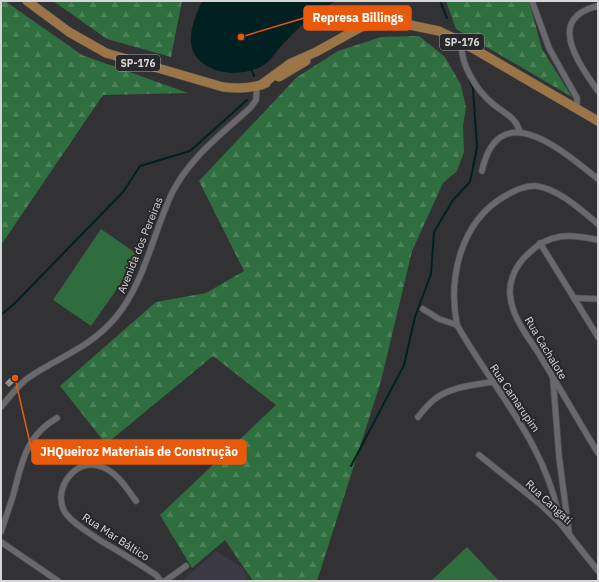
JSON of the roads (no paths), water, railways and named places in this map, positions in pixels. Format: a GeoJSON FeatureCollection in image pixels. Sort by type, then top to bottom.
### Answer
{"type":"FeatureCollection","features":[{"type":"Feature","properties":{"kind":"main road","name":"SP-176"},"geometry":{"type":"LineString","coordinates":[[27,1],[69,32],[106,53],[210,84],[232,88],[259,86],[291,63],[316,52],[361,27],[392,23],[426,27],[462,42],[598,121]]}},
{"type":"Feature","properties":{"kind":"street"},"geometry":{"type":"LineString","coordinates":[[532,1],[549,48],[577,98],[577,109]]}},
{"type":"Feature","properties":{"kind":"street"},"geometry":{"type":"LineString","coordinates":[[598,6],[583,11],[576,18],[570,30],[570,39],[573,50],[583,70],[598,91]]}},
{"type":"Feature","properties":{"kind":"street"},"geometry":{"type":"LineString","coordinates":[[462,42],[461,56],[468,72],[488,100],[514,119],[520,132]]}},
{"type":"Feature","properties":{"kind":"street","name":"Avenida dos Pereiras"},"geometry":{"type":"LineString","coordinates":[[1,407],[26,380],[85,346],[96,338],[116,317],[128,300],[159,222],[183,175],[203,149],[251,107],[256,100],[259,86]]}},
{"type":"Feature","properties":{"kind":"street"},"geometry":{"type":"LineString","coordinates":[[482,171],[488,149],[494,142],[502,136],[520,132],[548,141],[598,179]]}},
{"type":"Feature","properties":{"kind":"street"},"geometry":{"type":"LineString","coordinates":[[423,309],[439,319],[457,325],[454,308],[454,287],[462,246],[480,216],[500,199],[526,186],[545,188],[564,198],[598,224]]}},
{"type":"Feature","properties":{"kind":"street","name":"Rua Cachalote"},"geometry":{"type":"LineString","coordinates":[[598,240],[564,235],[540,243],[516,268],[510,293],[512,305],[520,325],[598,453]]}},
{"type":"Feature","properties":{"kind":"street"},"geometry":{"type":"LineString","coordinates":[[540,243],[598,337]]}},
{"type":"Feature","properties":{"kind":"street"},"geometry":{"type":"LineString","coordinates":[[574,298],[598,300]]}},
{"type":"Feature","properties":{"kind":"street","name":"Rua Camarupim"},"geometry":{"type":"LineString","coordinates":[[457,325],[538,452],[551,485],[560,523]]}},
{"type":"Feature","properties":{"kind":"street"},"geometry":{"type":"LineString","coordinates":[[553,378],[559,456],[569,534]]}},
{"type":"Feature","properties":{"kind":"street"},"geometry":{"type":"LineString","coordinates":[[418,417],[435,398],[443,394],[468,386],[492,382]]}},
{"type":"Feature","properties":{"kind":"street"},"geometry":{"type":"LineString","coordinates":[[1,532],[27,449],[35,435],[45,425],[57,418]]}},
{"type":"Feature","properties":{"kind":"street","name":"Rua Cangati"},"geometry":{"type":"LineString","coordinates":[[479,455],[540,504],[560,523],[598,571]]}},
{"type":"Feature","properties":{"kind":"street","name":"Rua Mar Báltico"},"geometry":{"type":"LineString","coordinates":[[136,501],[125,485],[109,470],[98,465],[84,466],[78,469],[66,480],[60,494],[61,506],[67,516],[84,530],[156,575],[161,581]]}},
{"type":"Feature","properties":{"kind":"street"},"geometry":{"type":"LineString","coordinates":[[1,542],[58,581]]}},
{"type":"Feature","properties":{"kind":"street"},"geometry":{"type":"LineString","coordinates":[[165,581],[186,566]]}},
{"type":"Feature","properties":{"kind":"water"},"geometry":{"type":"Polygon","coordinates":[[[202,1],[336,1],[314,15],[301,26],[280,47],[269,61],[262,66],[253,70],[234,73],[215,70],[206,66],[194,54],[191,39],[193,23],[202,1]]]}},
{"type":"Feature","properties":{"kind":"waterway"},"geometry":{"type":"LineString","coordinates":[[440,1],[447,18]]}},
{"type":"Feature","properties":{"kind":"waterway"},"geometry":{"type":"LineString","coordinates":[[458,47],[460,52]]}},
{"type":"Feature","properties":{"kind":"waterway"},"geometry":{"type":"LineString","coordinates":[[252,71],[254,76]]}},
{"type":"Feature","properties":{"kind":"waterway"},"geometry":{"type":"LineString","coordinates":[[351,466],[404,365],[415,317],[431,274],[434,232],[453,200],[470,182],[477,148],[473,88],[469,79]]}},
{"type":"Feature","properties":{"kind":"waterway"},"geometry":{"type":"LineString","coordinates":[[1,315],[14,304],[123,192],[140,166],[190,151],[247,100]]}},
{"type":"Feature","properties":{"kind":"place","name":"Represa Billings"},"geometry":{"type":"Point","coordinates":[241,37]}},
{"type":"Feature","properties":{"kind":"place","name":"JHQueiroz Materiais de Construção"},"geometry":{"type":"Point","coordinates":[15,378]}}]}
